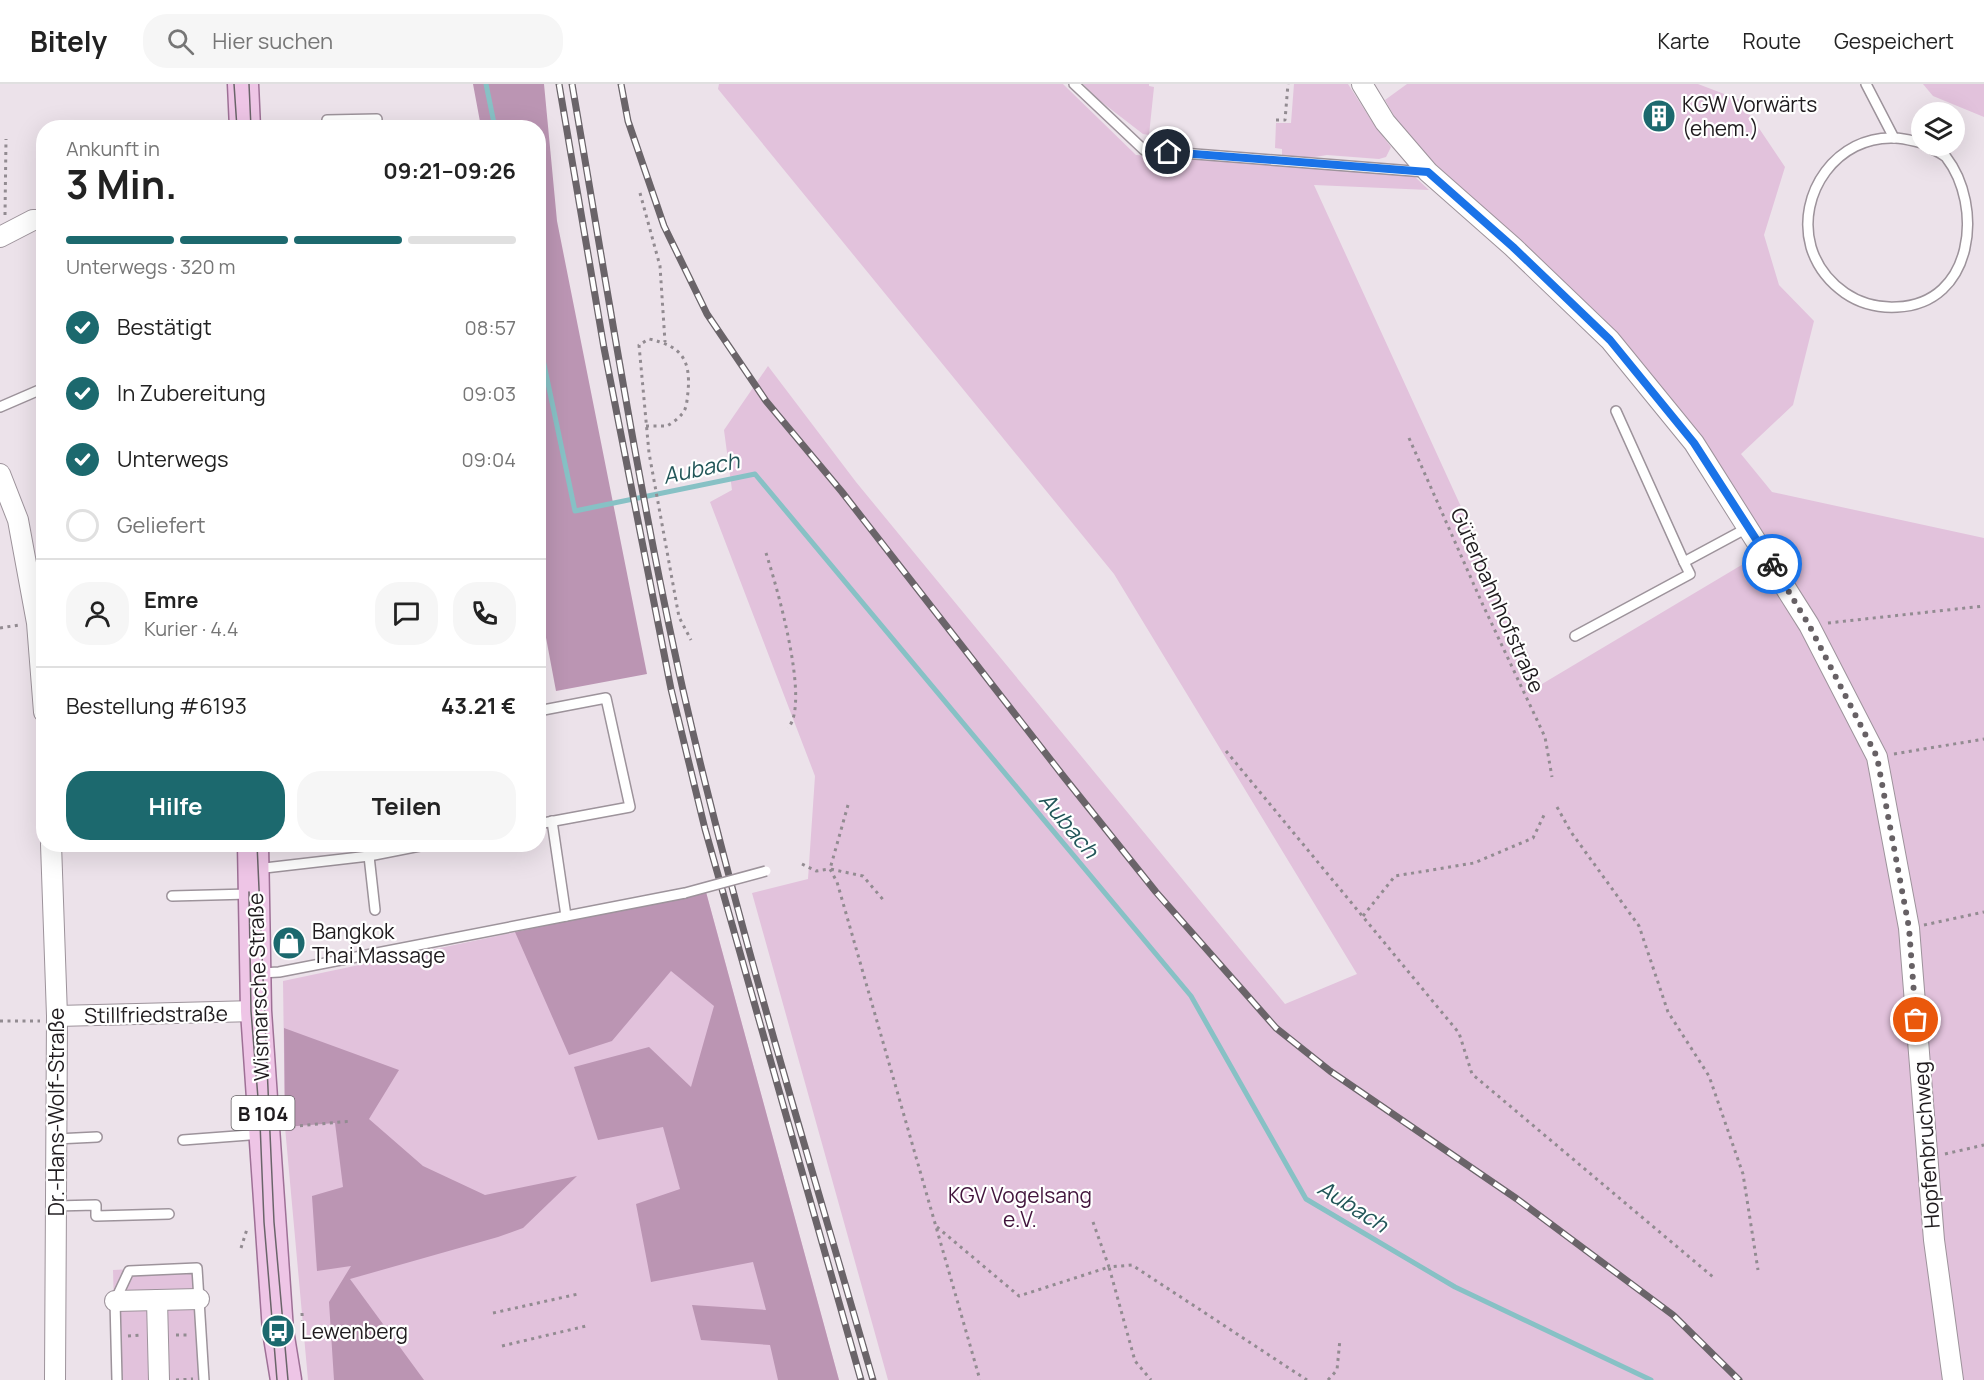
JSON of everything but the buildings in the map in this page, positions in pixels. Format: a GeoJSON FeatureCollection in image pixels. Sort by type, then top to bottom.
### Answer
{"type":"FeatureCollection","features":[{"type":"Feature","properties":{"kind":"main road"},"geometry":{"type":"LineString","coordinates":[[243,84],[245,120]]}},
{"type":"Feature","properties":{"kind":"main road","name":"Wismarsche Straße"},"geometry":{"type":"LineString","coordinates":[[254,869],[256,1011],[275,1131],[278,1331],[286,1380]]}},
{"type":"Feature","properties":{"kind":"street","name":"Hopfenbruchweg"},"geometry":{"type":"LineString","coordinates":[[1362,84],[1385,122],[1428,172],[1513,247],[1610,340],[1694,443],[1809,625],[1877,757],[1909,928],[1934,1240],[1953,1380]]}},
{"type":"Feature","properties":{"kind":"street"},"geometry":{"type":"LineString","coordinates":[[2,236],[36,220]]}},
{"type":"Feature","properties":{"kind":"street"},"geometry":{"type":"LineString","coordinates":[[0,474],[18,520],[36,604]]}},
{"type":"Feature","properties":{"kind":"street","name":"Dr.-Hans-Wolf-Straße"},"geometry":{"type":"LineString","coordinates":[[51,852],[57,1019],[55,1380]]}},
{"type":"Feature","properties":{"kind":"street","name":"Stillfriedstraße"},"geometry":{"type":"LineString","coordinates":[[57,1019],[256,1011]]}},
{"type":"Feature","properties":{"kind":"street"},"geometry":{"type":"LineString","coordinates":[[115,1301],[199,1299]]}},
{"type":"Feature","properties":{"kind":"street"},"geometry":{"type":"LineString","coordinates":[[157,1300],[159,1380]]}},
{"type":"Feature","properties":{"kind":"lane"},"geometry":{"type":"LineString","coordinates":[[1074,84],[1144,150],[1428,172]]}},
{"type":"Feature","properties":{"kind":"lane"},"geometry":{"type":"LineString","coordinates":[[1866,84],[1894,138]]}},
{"type":"Feature","properties":{"kind":"lane"},"geometry":{"type":"LineString","coordinates":[[327,120],[376,119]]}},
{"type":"Feature","properties":{"kind":"lane"},"geometry":{"type":"LineString","coordinates":[[1911,141],[1894,138],[1866,142],[1840,156],[1820,177],[1809,203],[1807,232],[1815,260],[1832,284],[1855,300],[1882,308],[1909,307],[1935,297],[1956,280],[1971,256],[1978,229],[1975,202],[1964,177],[1945,156]]}},
{"type":"Feature","properties":{"kind":"lane"},"geometry":{"type":"LineString","coordinates":[[0,407],[36,391]]}},
{"type":"Feature","properties":{"kind":"lane"},"geometry":{"type":"LineString","coordinates":[[1575,636],[1690,574],[1616,411]]}},
{"type":"Feature","properties":{"kind":"lane"},"geometry":{"type":"LineString","coordinates":[[1684,562],[1749,527]]}},
{"type":"Feature","properties":{"kind":"lane"},"geometry":{"type":"LineString","coordinates":[[546,709],[606,698],[630,807],[546,822]]}},
{"type":"Feature","properties":{"kind":"lane"},"geometry":{"type":"LineString","coordinates":[[552,821],[566,916]]}},
{"type":"Feature","properties":{"kind":"lane"},"geometry":{"type":"LineString","coordinates":[[172,896],[254,869],[389,852]]}},
{"type":"Feature","properties":{"kind":"lane"},"geometry":{"type":"LineString","coordinates":[[369,856],[375,910]]}},
{"type":"Feature","properties":{"kind":"lane"},"geometry":{"type":"LineString","coordinates":[[255,973],[279,972],[685,893],[766,871]]}},
{"type":"Feature","properties":{"kind":"lane"},"geometry":{"type":"LineString","coordinates":[[183,1140],[275,1131]]}},
{"type":"Feature","properties":{"kind":"lane"},"geometry":{"type":"LineString","coordinates":[[56,1139],[97,1137]]}},
{"type":"Feature","properties":{"kind":"lane"},"geometry":{"type":"LineString","coordinates":[[56,1206],[96,1205],[96,1216],[169,1214]]}},
{"type":"Feature","properties":{"kind":"lane"},"geometry":{"type":"LineString","coordinates":[[117,1380],[115,1301],[129,1271],[197,1269],[204,1379]]}},
{"type":"Feature","properties":{"kind":"path"},"geometry":{"type":"LineString","coordinates":[[1276,120],[1285,120],[1288,84]]}},
{"type":"Feature","properties":{"kind":"path"},"geometry":{"type":"LineString","coordinates":[[2,236],[6,140]]}},
{"type":"Feature","properties":{"kind":"path"},"geometry":{"type":"LineString","coordinates":[[640,193],[660,266],[665,342]]}},
{"type":"Feature","properties":{"kind":"path"},"geometry":{"type":"LineString","coordinates":[[645,426],[667,426],[683,413],[690,377],[686,361],[678,351],[665,342],[649,339],[639,345],[645,426],[648,453],[679,617],[691,640]]}},
{"type":"Feature","properties":{"kind":"path","name":"Güterbahnhofstraße"},"geometry":{"type":"LineString","coordinates":[[1409,438],[1482,603],[1545,737],[1552,777]]}},
{"type":"Feature","properties":{"kind":"path"},"geometry":{"type":"LineString","coordinates":[[766,553],[788,634],[795,682],[795,707],[792,724],[788,728]]}},
{"type":"Feature","properties":{"kind":"path"},"geometry":{"type":"LineString","coordinates":[[1809,625],[1984,606]]}},
{"type":"Feature","properties":{"kind":"path"},"geometry":{"type":"LineString","coordinates":[[1877,757],[1984,739]]}},
{"type":"Feature","properties":{"kind":"path"},"geometry":{"type":"LineString","coordinates":[[1226,751],[1459,1033],[1472,1074],[1713,1277]]}},
{"type":"Feature","properties":{"kind":"path"},"geometry":{"type":"LineString","coordinates":[[848,805],[830,868],[837,882],[980,1380]]}},
{"type":"Feature","properties":{"kind":"path"},"geometry":{"type":"LineString","coordinates":[[1557,807],[1571,832],[1640,926],[1668,1012],[1708,1076],[1743,1174],[1758,1270]]}},
{"type":"Feature","properties":{"kind":"path"},"geometry":{"type":"LineString","coordinates":[[1363,916],[1395,876],[1474,863],[1533,838],[1545,813]]}},
{"type":"Feature","properties":{"kind":"path"},"geometry":{"type":"LineString","coordinates":[[802,864],[816,871],[830,868],[863,876],[885,902]]}},
{"type":"Feature","properties":{"kind":"path"},"geometry":{"type":"LineString","coordinates":[[1909,928],[1984,912]]}},
{"type":"Feature","properties":{"kind":"path"},"geometry":{"type":"LineString","coordinates":[[0,1021],[57,1019]]}},
{"type":"Feature","properties":{"kind":"path"},"geometry":{"type":"LineString","coordinates":[[275,1131],[352,1121]]}},
{"type":"Feature","properties":{"kind":"path"},"geometry":{"type":"LineString","coordinates":[[1927,1158],[1984,1145]]}},
{"type":"Feature","properties":{"kind":"path"},"geometry":{"type":"LineString","coordinates":[[1093,1222],[1109,1266],[1135,1361],[1151,1380]]}},
{"type":"Feature","properties":{"kind":"path"},"geometry":{"type":"LineString","coordinates":[[936,1226],[1019,1296],[1109,1266],[1132,1265],[1307,1380]]}},
{"type":"Feature","properties":{"kind":"path"},"geometry":{"type":"LineString","coordinates":[[493,1313],[579,1294]]}},
{"type":"Feature","properties":{"kind":"path"},"geometry":{"type":"LineString","coordinates":[[502,1346],[586,1326]]}},
{"type":"Feature","properties":{"kind":"path"},"geometry":{"type":"LineString","coordinates":[[1328,1380],[1337,1370],[1340,1339]]}},
{"type":"Feature","properties":{"kind":"path"},"geometry":{"type":"LineString","coordinates":[[159,1380],[204,1379]]}},
{"type":"Feature","properties":{"kind":"green space","name":"KGV Vogelsang e.V."},"geometry":{"type":"Polygon","coordinates":[[[719,84],[1063,84],[1136,155],[1414,176],[1429,190],[1314,185],[1542,684],[1760,554],[1872,768],[1904,932],[1946,1380],[888,1380],[752,893],[808,879],[815,776],[710,502],[732,490],[724,430],[768,366],[856,482],[1285,1004],[1357,974],[1114,574],[718,89],[719,84]]]}},
{"type":"Feature","properties":{"kind":"green space"},"geometry":{"type":"Polygon","coordinates":[[[1083,84],[1149,84],[1154,87],[1149,135],[1143,134],[1099,100],[1083,84]]]}},
{"type":"Feature","properties":{"kind":"green space"},"geometry":{"type":"Polygon","coordinates":[[[1294,84],[1348,84],[1391,147],[1386,157],[1379,159],[1327,155],[1309,158],[1282,157],[1282,149],[1275,148],[1276,123],[1291,123],[1294,84]]]}},
{"type":"Feature","properties":{"kind":"green space"},"geometry":{"type":"Polygon","coordinates":[[[1407,84],[1698,84],[1740,100],[1785,167],[1764,235],[1779,285],[1814,321],[1793,405],[1741,454],[1772,492],[1984,538],[1984,1380],[1953,1380],[1909,928],[1877,757],[1779,561],[1701,436],[1602,317],[1436,167],[1397,121],[1385,100],[1407,84]]]}},
{"type":"Feature","properties":{"kind":"green space"},"geometry":{"type":"Polygon","coordinates":[[[1923,84],[1984,84],[1984,117],[1965,109],[1965,102],[1948,102],[1933,96],[1923,84]]]}},
{"type":"Feature","properties":{"kind":"green space"},"geometry":{"type":"Polygon","coordinates":[[[706,892],[839,1380],[308,1380],[285,1127],[283,981],[706,892]]]}},
{"type":"Feature","properties":{"kind":"green space"},"geometry":{"type":"Polygon","coordinates":[[[193,1266],[199,1380],[116,1380],[113,1270],[193,1266]]]}},
{"type":"Feature","properties":{"kind":"shaded area"},"geometry":{"type":"Polygon","coordinates":[[[473,84],[544,84],[557,221],[647,674],[556,691],[546,638],[546,120],[480,120],[473,84]]]}},
{"type":"Feature","properties":{"kind":"shaded area"},"geometry":{"type":"Polygon","coordinates":[[[706,892],[839,1380],[778,1380],[770,1345],[701,1340],[692,1305],[766,1310],[753,1262],[651,1282],[636,1204],[680,1189],[663,1127],[598,1140],[574,1067],[649,1047],[691,1087],[714,1006],[671,971],[612,1041],[569,1055],[515,932],[706,892]]]}},
{"type":"Feature","properties":{"kind":"shaded area"},"geometry":{"type":"Polygon","coordinates":[[[284,1028],[399,1070],[369,1119],[423,1166],[485,1195],[577,1176],[523,1228],[350,1279],[424,1380],[334,1380],[329,1302],[351,1266],[317,1271],[312,1196],[343,1187],[335,1123],[285,1127],[284,1028]]]}},
{"type":"Feature","properties":{"kind":"waterway","name":"Aubach"},"geometry":{"type":"LineString","coordinates":[[486,84],[493,120]]}},
{"type":"Feature","properties":{"kind":"waterway","name":"Aubach"},"geometry":{"type":"LineString","coordinates":[[546,374],[575,511],[755,474],[1191,996],[1306,1199],[1455,1287],[1651,1380]]}},
{"type":"Feature","properties":{"kind":"tram line"},"geometry":{"type":"LineString","coordinates":[[234,84],[236,120]]}},
{"type":"Feature","properties":{"kind":"tram line"},"geometry":{"type":"LineString","coordinates":[[249,84],[251,120]]}},
{"type":"Feature","properties":{"kind":"tram line"},"geometry":{"type":"LineString","coordinates":[[257,852],[274,1222],[288,1380]]}},
{"type":"Feature","properties":{"kind":"tram line"},"geometry":{"type":"LineString","coordinates":[[249,892],[251,1011],[260,1123],[264,1222],[277,1380]]}},
{"type":"Feature","properties":{"kind":"railway"},"geometry":{"type":"LineString","coordinates":[[559,84],[604,348],[671,689],[705,829],[861,1380]]}},
{"type":"Feature","properties":{"kind":"railway"},"geometry":{"type":"LineString","coordinates":[[572,84],[637,463],[683,690],[749,950],[873,1380]]}},
{"type":"Feature","properties":{"kind":"railway"},"geometry":{"type":"LineString","coordinates":[[621,84],[628,121],[664,226],[707,314],[766,401],[842,492],[1156,892],[1276,1028],[1330,1071],[1517,1199],[1673,1315],[1739,1380]]}},
{"type":"Feature","properties":{"kind":"way so far"},"geometry":{"type":"LineString","coordinates":[[1772,564],[1809,625],[1877,757],[1909,928],[1916,1020]]}},
{"type":"Feature","properties":{"kind":"place","name":"KGW Vorwärts (ehem.)"},"geometry":{"type":"Point","coordinates":[1659,116]}},
{"type":"Feature","properties":{"kind":"place","name":"Bangkok Thai Massage"},"geometry":{"type":"Point","coordinates":[289,943]}},
{"type":"Feature","properties":{"kind":"place","name":"Lewenberg"},"geometry":{"type":"Point","coordinates":[278,1331]}},
{"type":"Feature","properties":{"kind":"route"},"geometry":{"type":"LineString","coordinates":[[1168,152],[1428,172],[1513,247],[1610,340],[1694,443],[1772,564]]}}]}
